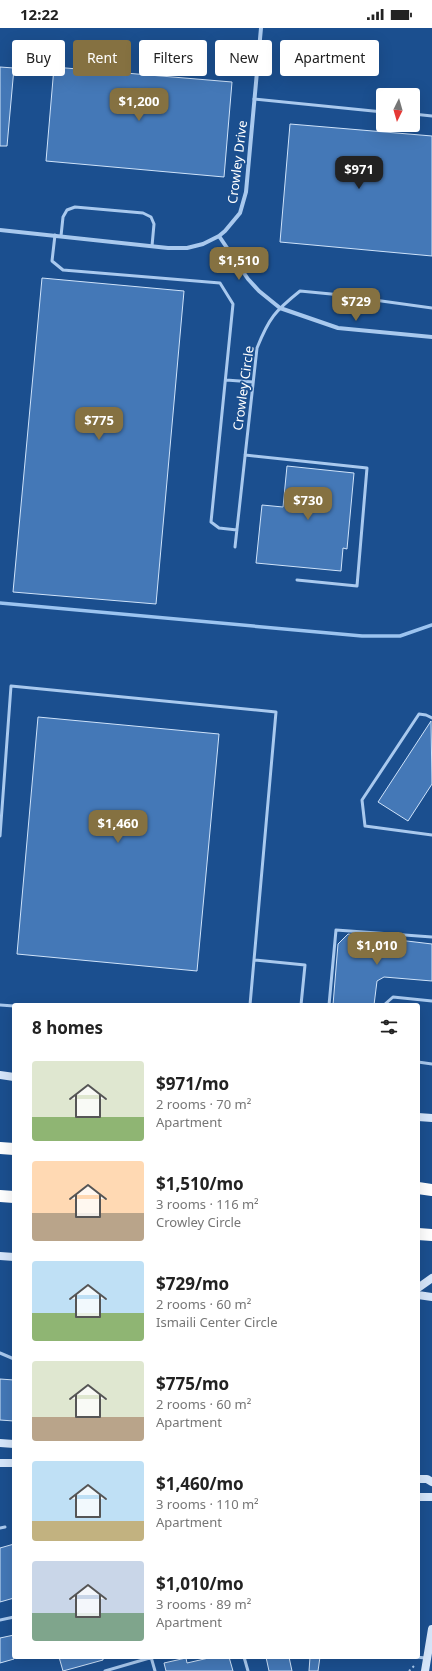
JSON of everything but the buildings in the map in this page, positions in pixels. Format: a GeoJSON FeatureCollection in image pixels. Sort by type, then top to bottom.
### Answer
{"type":"FeatureCollection","features":[{"type":"Feature","properties":{"kind":"highway"},"geometry":{"type":"LineString","coordinates":[[0,1148],[12,1149]]}},
{"type":"Feature","properties":{"kind":"highway"},"geometry":{"type":"LineString","coordinates":[[420,1188],[432,1190]]}},
{"type":"Feature","properties":{"kind":"highway"},"geometry":{"type":"LineString","coordinates":[[0,1196],[12,1197]]}},
{"type":"Feature","properties":{"kind":"highway"},"geometry":{"type":"LineString","coordinates":[[420,1234],[432,1235]]}},
{"type":"Feature","properties":{"kind":"main road"},"geometry":{"type":"LineString","coordinates":[[0,1075],[12,1076]]}},
{"type":"Feature","properties":{"kind":"main road"},"geometry":{"type":"LineString","coordinates":[[425,1118],[432,1123]]}},
{"type":"Feature","properties":{"kind":"main road"},"geometry":{"type":"LineString","coordinates":[[0,1256],[12,1257]]}},
{"type":"Feature","properties":{"kind":"main road"},"geometry":{"type":"LineString","coordinates":[[420,1287],[432,1278]]}},
{"type":"Feature","properties":{"kind":"main road"},"geometry":{"type":"LineString","coordinates":[[420,1295],[432,1297]]}},
{"type":"Feature","properties":{"kind":"main road"},"geometry":{"type":"LineString","coordinates":[[420,1295],[432,1302]]}},
{"type":"Feature","properties":{"kind":"main road"},"geometry":{"type":"LineString","coordinates":[[0,1443],[12,1444]]}},
{"type":"Feature","properties":{"kind":"main road"},"geometry":{"type":"LineString","coordinates":[[0,1463],[12,1464]]}},
{"type":"Feature","properties":{"kind":"main road"},"geometry":{"type":"LineString","coordinates":[[420,1479],[427,1479],[432,1482]]}},
{"type":"Feature","properties":{"kind":"main road"},"geometry":{"type":"LineString","coordinates":[[420,1497],[432,1497]]}},
{"type":"Feature","properties":{"kind":"main road"},"geometry":{"type":"LineString","coordinates":[[425,1671],[432,1629]]}},
{"type":"Feature","properties":{"kind":"street","name":"Crowley Drive"},"geometry":{"type":"LineString","coordinates":[[0,230],[152,246],[188,248],[203,244],[219,236],[240,213],[246,192],[261,28]]}},
{"type":"Feature","properties":{"kind":"street"},"geometry":{"type":"LineString","coordinates":[[219,236],[248,279],[259,291],[280,308],[338,328],[432,337]]}},
{"type":"Feature","properties":{"kind":"lane"},"geometry":{"type":"LineString","coordinates":[[254,99],[376,111]]}},
{"type":"Feature","properties":{"kind":"lane"},"geometry":{"type":"LineString","coordinates":[[420,115],[432,116]]}},
{"type":"Feature","properties":{"kind":"lane"},"geometry":{"type":"LineString","coordinates":[[61,236],[63,217],[67,210],[75,206],[143,213],[151,217],[154,224],[152,246]]}},
{"type":"Feature","properties":{"kind":"lane"},"geometry":{"type":"LineString","coordinates":[[55,235],[52,261],[63,270],[220,283],[234,304],[211,522],[219,528],[236,530]]}},
{"type":"Feature","properties":{"kind":"lane","name":"Crowley Circle"},"geometry":{"type":"LineString","coordinates":[[235,547],[257,348],[267,324],[280,308],[300,291],[432,308]]}},
{"type":"Feature","properties":{"kind":"lane"},"geometry":{"type":"LineString","coordinates":[[226,380],[253,382]]}},
{"type":"Feature","properties":{"kind":"lane"},"geometry":{"type":"LineString","coordinates":[[245,455],[367,468],[357,586],[297,580]]}},
{"type":"Feature","properties":{"kind":"lane"},"geometry":{"type":"LineString","coordinates":[[0,836],[11,686],[276,712],[250,1003]]}},
{"type":"Feature","properties":{"kind":"lane"},"geometry":{"type":"LineString","coordinates":[[432,718],[426,714],[420,714],[362,800],[365,826],[432,835]]}},
{"type":"Feature","properties":{"kind":"lane"},"geometry":{"type":"LineString","coordinates":[[329,1003],[336,930],[432,937]]}},
{"type":"Feature","properties":{"kind":"lane"},"geometry":{"type":"LineString","coordinates":[[255,960],[305,965],[301,1003]]}},
{"type":"Feature","properties":{"kind":"lane"},"geometry":{"type":"LineString","coordinates":[[386,1003],[393,997],[432,1001]]}},
{"type":"Feature","properties":{"kind":"lane"},"geometry":{"type":"LineString","coordinates":[[0,1005],[12,1006]]}},
{"type":"Feature","properties":{"kind":"lane"},"geometry":{"type":"LineString","coordinates":[[420,1062],[432,1064]]}},
{"type":"Feature","properties":{"kind":"lane"},"geometry":{"type":"LineString","coordinates":[[0,1353],[12,1358]]}},
{"type":"Feature","properties":{"kind":"lane"},"geometry":{"type":"LineString","coordinates":[[0,1528],[5,1527]]}},
{"type":"Feature","properties":{"kind":"lane"},"geometry":{"type":"LineString","coordinates":[[0,1620],[12,1617]]}},
{"type":"Feature","properties":{"kind":"lane"},"geometry":{"type":"LineString","coordinates":[[420,1657],[426,1658]]}},
{"type":"Feature","properties":{"kind":"lane"},"geometry":{"type":"LineString","coordinates":[[105,1671],[145,1659]]}},
{"type":"Feature","properties":{"kind":"lane"},"geometry":{"type":"LineString","coordinates":[[152,1659],[155,1671]]}},
{"type":"Feature","properties":{"kind":"lane"},"geometry":{"type":"LineString","coordinates":[[245,1659],[248,1671]]}},
{"type":"Feature","properties":{"kind":"waterway"},"geometry":{"type":"LineString","coordinates":[[0,603],[362,636],[400,636],[432,625]]}}]}
